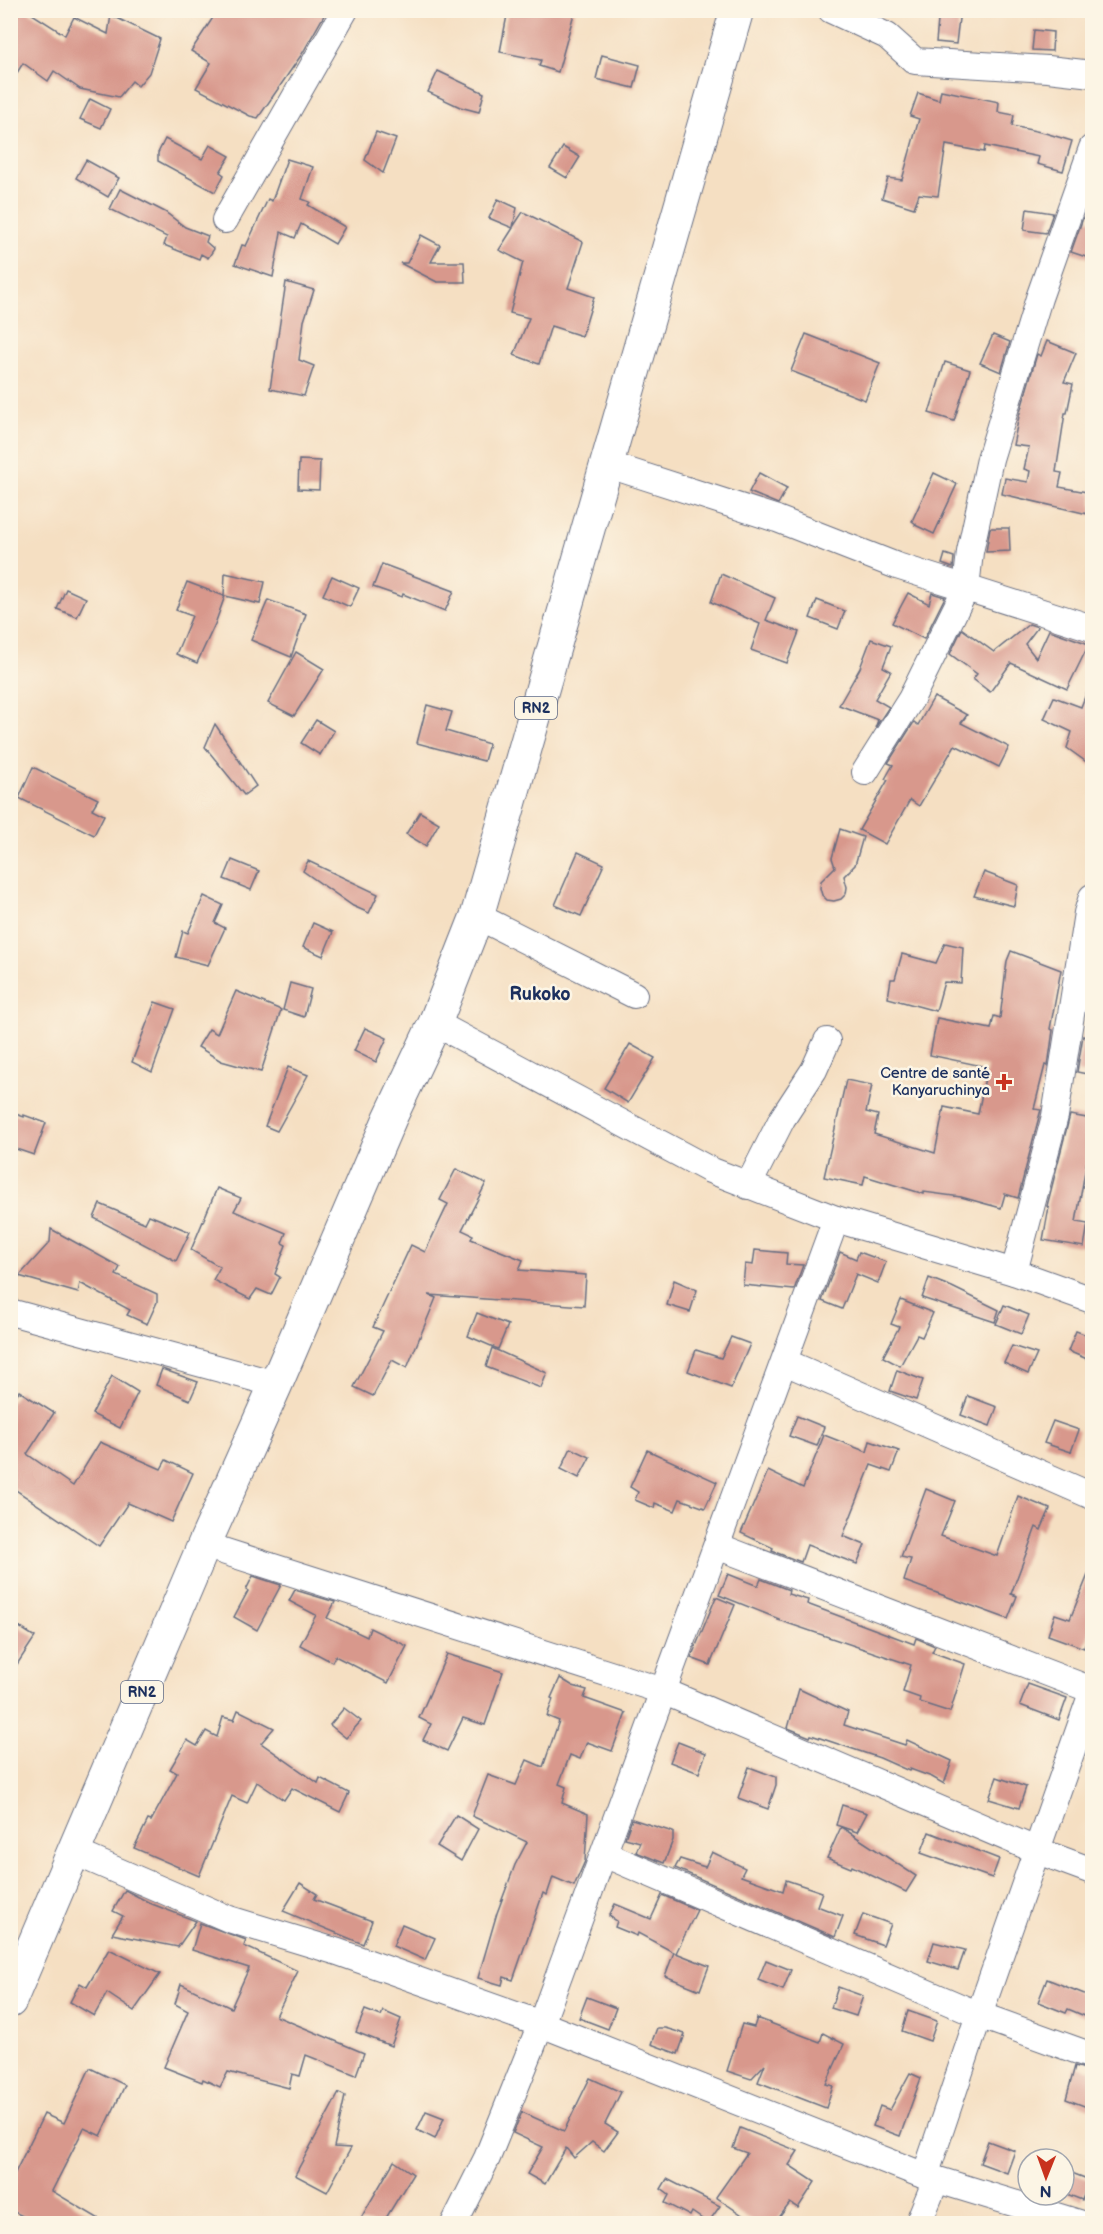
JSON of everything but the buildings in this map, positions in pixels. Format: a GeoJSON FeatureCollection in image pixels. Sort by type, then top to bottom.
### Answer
{"type":"FeatureCollection","features":[{"type":"Feature","properties":{"kind":"highway","name":"RN2"},"geometry":{"type":"LineString","coordinates":[[10,2001],[204,1545],[390,1118],[435,1023],[477,916],[737,10]]}},
{"type":"Feature","properties":{"kind":"street"},"geometry":{"type":"LineString","coordinates":[[225,220],[345,10]]}},
{"type":"Feature","properties":{"kind":"street"},"geometry":{"type":"LineString","coordinates":[[831,10],[887,36],[915,61],[1092,74]]}},
{"type":"Feature","properties":{"kind":"street"},"geometry":{"type":"LineString","coordinates":[[865,772],[911,699],[966,588],[970,552],[990,459],[1039,298],[1092,148]]}},
{"type":"Feature","properties":{"kind":"street"},"geometry":{"type":"LineString","coordinates":[[606,464],[777,519],[897,566],[1092,628]]}},
{"type":"Feature","properties":{"kind":"street"},"geometry":{"type":"LineString","coordinates":[[1014,1272],[1055,1116],[1087,913],[1092,897]]}},
{"type":"Feature","properties":{"kind":"street"},"geometry":{"type":"LineString","coordinates":[[477,916],[634,995]]}},
{"type":"Feature","properties":{"kind":"street"},"geometry":{"type":"LineString","coordinates":[[435,1023],[710,1170],[836,1219],[1014,1272],[1092,1300]]}},
{"type":"Feature","properties":{"kind":"street"},"geometry":{"type":"LineString","coordinates":[[748,1186],[782,1119],[814,1070],[827,1041]]}},
{"type":"Feature","properties":{"kind":"street"},"geometry":{"type":"LineString","coordinates":[[454,2223],[487,2158],[541,2024],[836,1219]]}},
{"type":"Feature","properties":{"kind":"street"},"geometry":{"type":"LineString","coordinates":[[10,1312],[276,1384]]}},
{"type":"Feature","properties":{"kind":"street"},"geometry":{"type":"LineString","coordinates":[[785,1362],[1092,1496]]}},
{"type":"Feature","properties":{"kind":"street"},"geometry":{"type":"LineString","coordinates":[[204,1545],[663,1691],[1038,1851],[1092,1871]]}},
{"type":"Feature","properties":{"kind":"street"},"geometry":{"type":"LineString","coordinates":[[717,1546],[1092,1691],[979,2015],[918,2223]]}},
{"type":"Feature","properties":{"kind":"street"},"geometry":{"type":"LineString","coordinates":[[74,1852],[229,1919],[338,1952],[541,2024],[931,2178],[1082,2223]]}},
{"type":"Feature","properties":{"kind":"street"},"geometry":{"type":"LineString","coordinates":[[604,1854],[979,2015],[1092,2056]]}},
{"type":"Feature","properties":{"kind":"place","name":"Centre de santé Kanyaruchinya"},"geometry":{"type":"Point","coordinates":[1004,1082]}},
{"type":"Feature","properties":{"kind":"district","name":"Rukoko"},"geometry":{"type":"Point","coordinates":[540,994]}}]}
